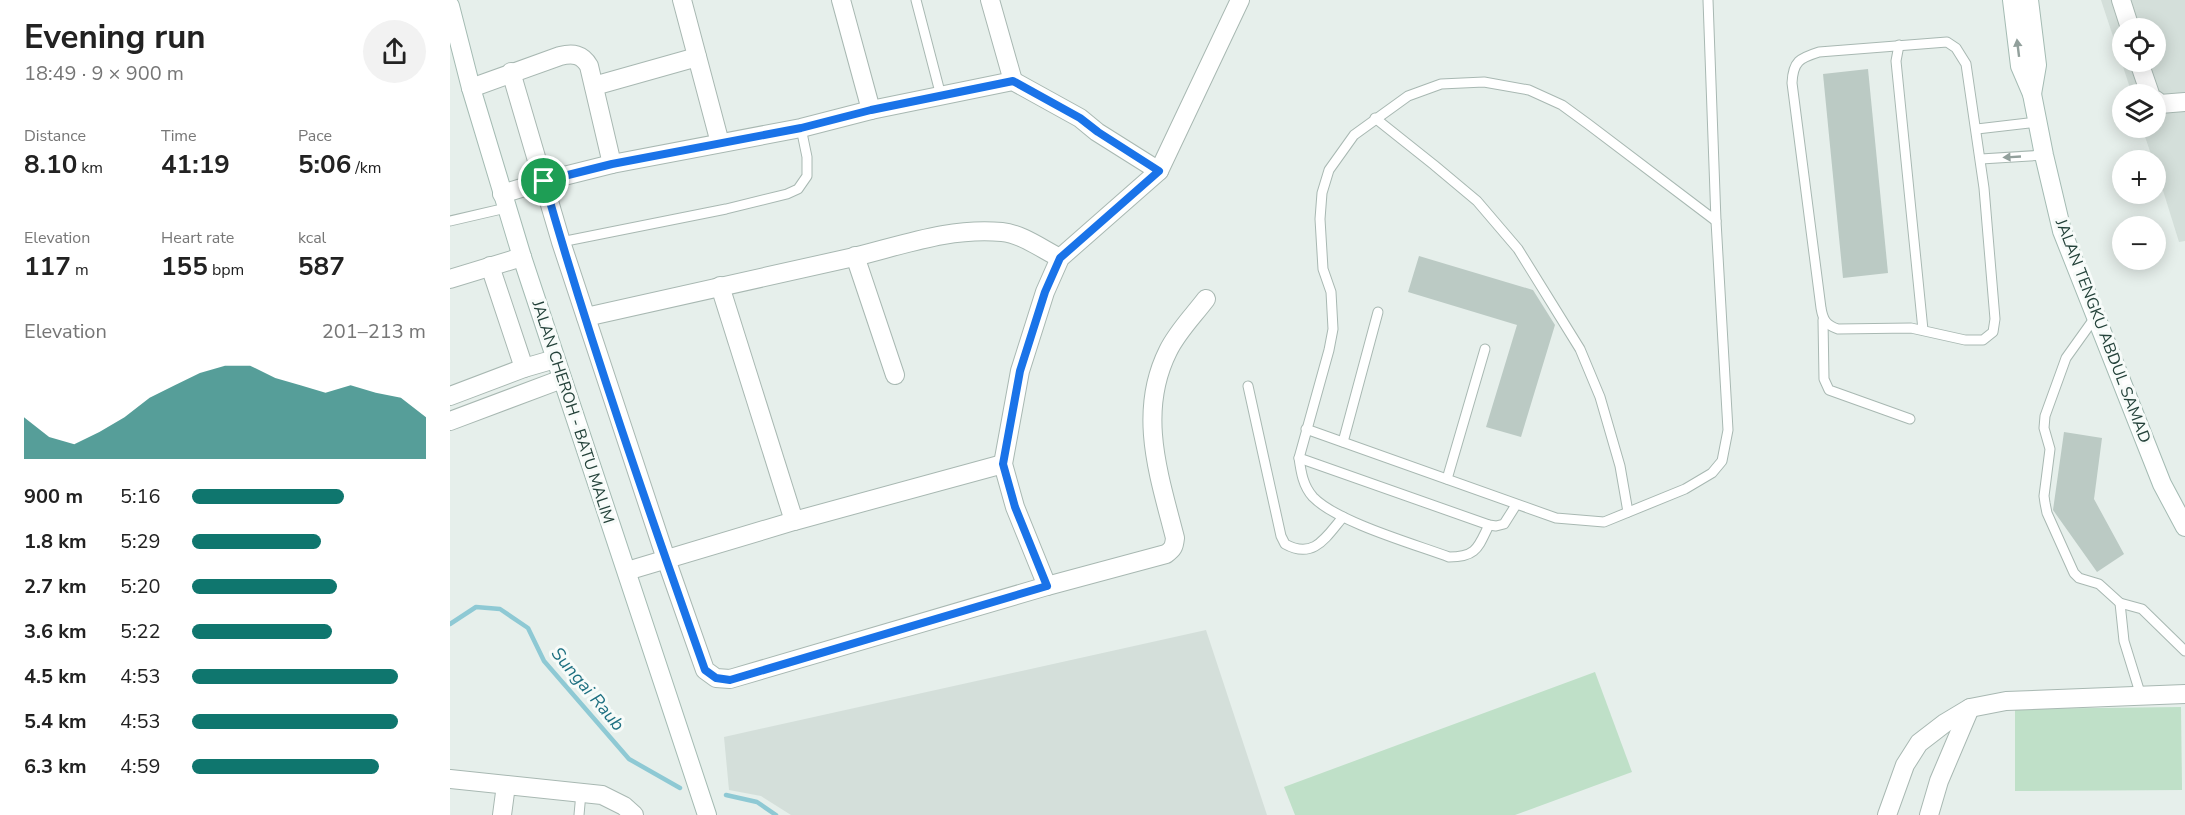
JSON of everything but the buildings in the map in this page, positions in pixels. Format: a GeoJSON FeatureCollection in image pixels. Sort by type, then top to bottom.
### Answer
{"type":"FeatureCollection","features":[{"type":"Feature","properties":{"kind":"street"},"geometry":{"type":"LineString","coordinates":[[682,0],[720,143]]}},
{"type":"Feature","properties":{"kind":"street"},"geometry":{"type":"LineString","coordinates":[[841,0],[871,110]]}},
{"type":"Feature","properties":{"kind":"street"},"geometry":{"type":"LineString","coordinates":[[990,0],[1013,81]]}},
{"type":"Feature","properties":{"kind":"street"},"geometry":{"type":"LineString","coordinates":[[1047,586],[1015,507],[1003,464],[1020,371],[1045,292],[1060,258],[1159,171],[1240,0]]}},
{"type":"Feature","properties":{"kind":"street"},"geometry":{"type":"LineString","coordinates":[[2012,0],[2020,66],[2032,94]]}},
{"type":"Feature","properties":{"kind":"street"},"geometry":{"type":"LineString","coordinates":[[2029,0],[2037,65],[2032,94]]}},
{"type":"Feature","properties":{"kind":"street"},"geometry":{"type":"LineString","coordinates":[[2121,0],[2127,18]]}},
{"type":"Feature","properties":{"kind":"street","name":"JALAN CHEROH - BATU MALIM"},"geometry":{"type":"LineString","coordinates":[[450,6],[460,60],[471,88],[504,201],[627,571],[669,706],[707,815]]}},
{"type":"Feature","properties":{"kind":"street"},"geometry":{"type":"LineString","coordinates":[[471,88],[560,56],[574,54],[581,56],[586,61],[594,86],[612,164]]}},
{"type":"Feature","properties":{"kind":"street"},"geometry":{"type":"LineString","coordinates":[[594,86],[697,57]]}},
{"type":"Feature","properties":{"kind":"street"},"geometry":{"type":"LineString","coordinates":[[512,72],[561,242],[666,559],[705,670],[716,678],[730,680],[1047,586],[1166,554],[1174,546],[1175,538],[1153,447],[1153,401],[1158,374],[1169,349],[1206,299]]}},
{"type":"Feature","properties":{"kind":"street"},"geometry":{"type":"LineString","coordinates":[[504,201],[544,181],[612,164],[801,128],[871,110],[1013,81],[1080,118],[1159,171]]}},
{"type":"Feature","properties":{"kind":"street","name":"JALAN TENGKU ABDUL SAMAD"},"geometry":{"type":"LineString","coordinates":[[2032,94],[2062,231],[2162,484],[2185,527]]}},
{"type":"Feature","properties":{"kind":"street"},"geometry":{"type":"LineString","coordinates":[[2166,101],[2185,102]]}},
{"type":"Feature","properties":{"kind":"street"},"geometry":{"type":"LineString","coordinates":[[586,317],[967,231],[1004,232],[1060,258]]}},
{"type":"Feature","properties":{"kind":"street"},"geometry":{"type":"LineString","coordinates":[[450,279],[522,256]]}},
{"type":"Feature","properties":{"kind":"street"},"geometry":{"type":"LineString","coordinates":[[855,256],[895,375]]}},
{"type":"Feature","properties":{"kind":"street"},"geometry":{"type":"LineString","coordinates":[[490,266],[524,368]]}},
{"type":"Feature","properties":{"kind":"street"},"geometry":{"type":"LineString","coordinates":[[720,286],[794,521]]}},
{"type":"Feature","properties":{"kind":"street"},"geometry":{"type":"LineString","coordinates":[[450,396],[524,368],[555,359]]}},
{"type":"Feature","properties":{"kind":"street"},"geometry":{"type":"LineString","coordinates":[[450,421],[562,379]]}},
{"type":"Feature","properties":{"kind":"street"},"geometry":{"type":"LineString","coordinates":[[627,571],[794,521],[1003,464]]}},
{"type":"Feature","properties":{"kind":"street"},"geometry":{"type":"LineString","coordinates":[[2162,484],[2185,502]]}},
{"type":"Feature","properties":{"kind":"street"},"geometry":{"type":"LineString","coordinates":[[1887,815],[1905,765],[1919,743],[1970,708],[2006,701],[2185,694]]}},
{"type":"Feature","properties":{"kind":"street"},"geometry":{"type":"LineString","coordinates":[[1929,815],[1939,781],[1970,708]]}},
{"type":"Feature","properties":{"kind":"street"},"geometry":{"type":"LineString","coordinates":[[450,779],[602,795],[614,799],[634,815]]}},
{"type":"Feature","properties":{"kind":"street"},"geometry":{"type":"LineString","coordinates":[[502,815],[507,785]]}},
{"type":"Feature","properties":{"kind":"lane"},"geometry":{"type":"LineString","coordinates":[[916,0],[941,96]]}},
{"type":"Feature","properties":{"kind":"lane"},"geometry":{"type":"LineString","coordinates":[[1306,429],[1516,505],[1556,518],[1578,521],[1604,522],[1685,489],[1712,473],[1722,461],[1728,430],[1716,221],[1708,0]]}},
{"type":"Feature","properties":{"kind":"lane"},"geometry":{"type":"LineString","coordinates":[[1823,320],[1830,327],[1838,329],[1911,328],[1965,340],[1983,340],[1993,332],[1995,319],[1977,129],[1966,64],[1956,48],[1947,42],[1819,52],[1803,57],[1793,71],[1792,83],[1823,320],[1824,379],[1829,390],[1910,419]]}},
{"type":"Feature","properties":{"kind":"lane"},"geometry":{"type":"LineString","coordinates":[[1899,45],[1896,61],[1923,330]]}},
{"type":"Feature","properties":{"kind":"lane"},"geometry":{"type":"LineString","coordinates":[[1488,525],[1477,549],[1472,553],[1449,556],[1343,517],[1314,497],[1303,478],[1299,458],[1333,328],[1330,292],[1323,269],[1320,219],[1322,193],[1329,170],[1354,135],[1408,96],[1441,84],[1484,82],[1528,90],[1571,111],[1716,221]]}},
{"type":"Feature","properties":{"kind":"lane"},"geometry":{"type":"LineString","coordinates":[[1375,118],[1477,201],[1518,249],[1580,349],[1588,368],[1600,397],[1620,466],[1628,512]]}},
{"type":"Feature","properties":{"kind":"lane"},"geometry":{"type":"LineString","coordinates":[[1977,129],[2037,122]]}},
{"type":"Feature","properties":{"kind":"lane"},"geometry":{"type":"LineString","coordinates":[[561,242],[726,209],[787,194],[798,189],[804,183],[808,167],[801,128]]}},
{"type":"Feature","properties":{"kind":"lane"},"geometry":{"type":"LineString","coordinates":[[1980,159],[2044,155]]}},
{"type":"Feature","properties":{"kind":"lane"},"geometry":{"type":"LineString","coordinates":[[450,221],[504,201]]}},
{"type":"Feature","properties":{"kind":"lane"},"geometry":{"type":"LineString","coordinates":[[1343,442],[1378,312]]}},
{"type":"Feature","properties":{"kind":"lane"},"geometry":{"type":"LineString","coordinates":[[2096,316],[2066,358],[2045,416],[2044,428],[2050,449],[2044,496],[2047,513],[2074,573],[2079,578],[2099,584],[2120,603],[2142,609],[2185,651]]}},
{"type":"Feature","properties":{"kind":"lane"},"geometry":{"type":"LineString","coordinates":[[1447,479],[1485,349]]}},
{"type":"Feature","properties":{"kind":"lane"},"geometry":{"type":"LineString","coordinates":[[1248,386],[1281,536],[1285,544],[1302,550],[1312,549],[1323,541],[1343,517]]}},
{"type":"Feature","properties":{"kind":"lane"},"geometry":{"type":"LineString","coordinates":[[1299,458],[1488,525],[1504,524],[1516,505]]}},
{"type":"Feature","properties":{"kind":"lane"},"geometry":{"type":"LineString","coordinates":[[2120,603],[2124,641],[2141,696]]}},
{"type":"Feature","properties":{"kind":"lane"},"geometry":{"type":"LineString","coordinates":[[579,815],[581,793]]}},
{"type":"Feature","properties":{"kind":"shaded area"},"geometry":{"type":"Polygon","coordinates":[[[2101,0],[2185,0],[2185,241],[2179,242],[2166,200],[2166,150],[2150,150],[2145,138],[2166,138],[2166,84],[2129,84],[2125,72],[2166,72],[2166,18],[2112,18],[2112,33],[2101,0]]]}},
{"type":"Feature","properties":{"kind":"shaded area"},"geometry":{"type":"Polygon","coordinates":[[[1206,630],[1267,815],[791,815],[761,796],[729,790],[724,737],[1206,630]]]}},
{"type":"Feature","properties":{"kind":"green space"},"geometry":{"type":"Polygon","coordinates":[[[1595,672],[1632,772],[1515,815],[1295,815],[1284,787],[1595,672]]]}},
{"type":"Feature","properties":{"kind":"green space"},"geometry":{"type":"Polygon","coordinates":[[[2181,707],[2182,790],[2015,791],[2015,709],[2181,707]]]}},
{"type":"Feature","properties":{"kind":"waterway","name":"Sungai Raub"},"geometry":{"type":"LineString","coordinates":[[450,624],[476,607],[500,609],[528,628],[544,661],[629,759],[680,788]]}},
{"type":"Feature","properties":{"kind":"waterway","name":"Sungai Raub"},"geometry":{"type":"LineString","coordinates":[[726,795],[757,802],[776,815]]}},
{"type":"Feature","properties":{"kind":"route"},"geometry":{"type":"LineString","coordinates":[[1013,81],[1080,118],[1159,171],[1060,258],[1045,292],[1020,371],[1003,464],[1015,507],[1047,586],[730,680],[716,678],[705,670],[561,242],[544,181],[612,164],[801,128],[871,110],[1013,81]]}}]}
